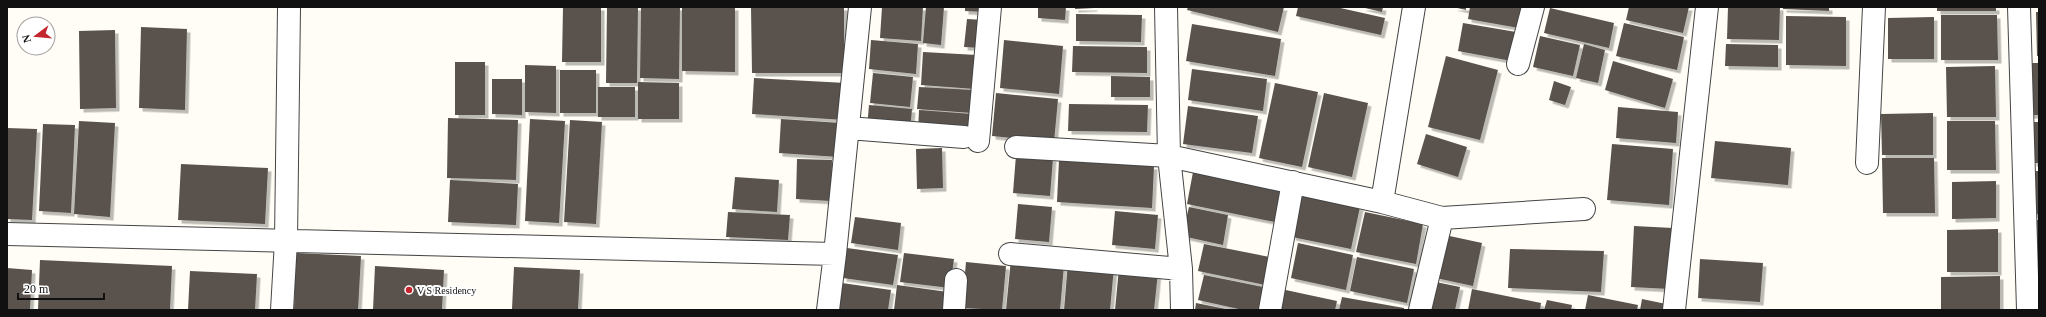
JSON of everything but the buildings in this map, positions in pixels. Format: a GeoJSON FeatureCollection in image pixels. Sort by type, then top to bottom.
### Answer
{"type":"FeatureCollection","features":[{"type":"Feature","properties":{"kind":"street"},"geometry":{"type":"LineString","coordinates":[[282,310],[286,241],[289,7]]}},
{"type":"Feature","properties":{"kind":"street"},"geometry":{"type":"LineString","coordinates":[[828,310],[860,7]]}},
{"type":"Feature","properties":{"kind":"street"},"geometry":{"type":"LineString","coordinates":[[848,128],[971,139],[990,7]]}},
{"type":"Feature","properties":{"kind":"street"},"geometry":{"type":"LineString","coordinates":[[1166,7],[1169,156],[1181,269],[1182,310]]}},
{"type":"Feature","properties":{"kind":"street"},"geometry":{"type":"LineString","coordinates":[[1382,202],[1414,7]]}},
{"type":"Feature","properties":{"kind":"street"},"geometry":{"type":"LineString","coordinates":[[1518,64],[1533,7]]}},
{"type":"Feature","properties":{"kind":"street"},"geometry":{"type":"LineString","coordinates":[[1674,310],[1707,7]]}},
{"type":"Feature","properties":{"kind":"street"},"geometry":{"type":"LineString","coordinates":[[1867,162],[1874,7]]}},
{"type":"Feature","properties":{"kind":"street"},"geometry":{"type":"LineString","coordinates":[[2019,7],[2028,310]]}},
{"type":"Feature","properties":{"kind":"street"},"geometry":{"type":"LineString","coordinates":[[1016,147],[1169,156],[1382,202],[1442,218],[1584,209]]}},
{"type":"Feature","properties":{"kind":"street"},"geometry":{"type":"LineString","coordinates":[[1270,310],[1293,182]]}},
{"type":"Feature","properties":{"kind":"street"},"geometry":{"type":"LineString","coordinates":[[1420,310],[1442,218]]}},
{"type":"Feature","properties":{"kind":"street"},"geometry":{"type":"LineString","coordinates":[[7,234],[835,254]]}},
{"type":"Feature","properties":{"kind":"street"},"geometry":{"type":"LineString","coordinates":[[1010,254],[1181,269]]}},
{"type":"Feature","properties":{"kind":"street"},"geometry":{"type":"LineString","coordinates":[[954,310],[956,280]]}},
{"type":"Feature","properties":{"kind":"place","name":"V S Residency"},"geometry":{"type":"Point","coordinates":[409,290]}}]}
